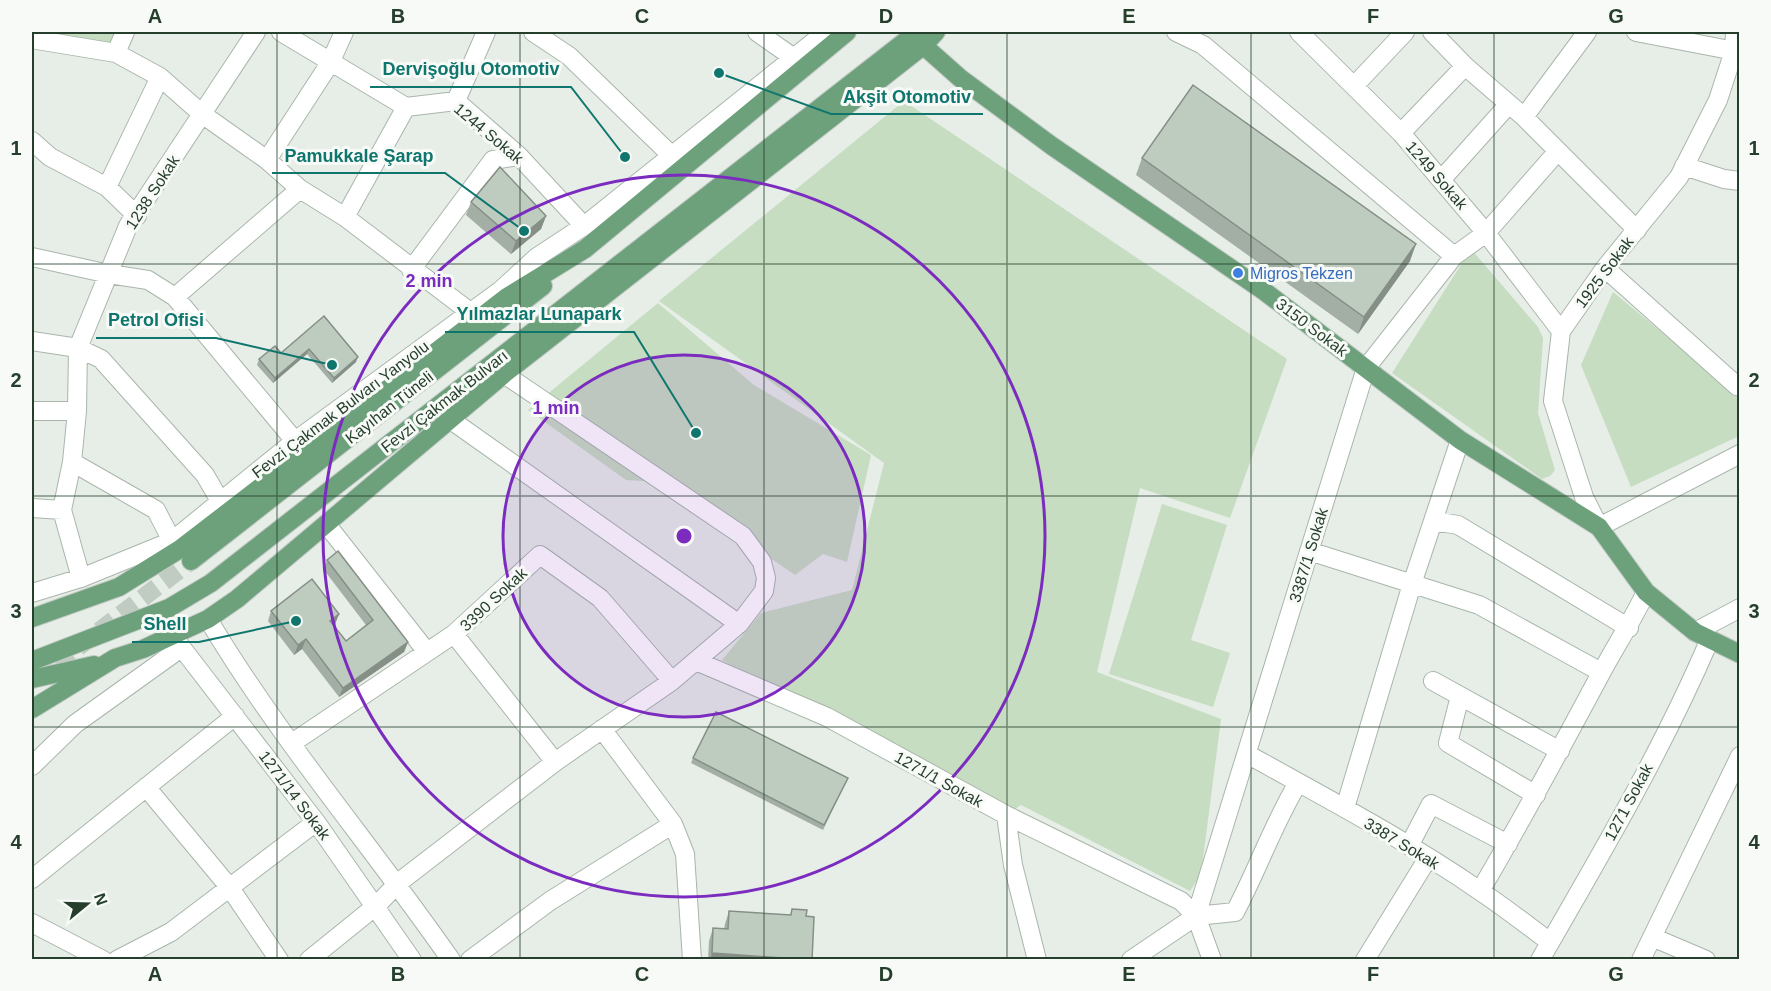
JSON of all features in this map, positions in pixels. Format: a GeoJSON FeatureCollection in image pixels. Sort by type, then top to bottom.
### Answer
{"type":"FeatureCollection","features":[{"type":"Feature","properties":{"kind":"main road"},"geometry":{"type":"LineString","coordinates":[[32,618],[119,586],[180,549],[507,297],[585,249],[847,32]]}},
{"type":"Feature","properties":{"kind":"main road"},"geometry":{"type":"LineString","coordinates":[[32,679],[177,642],[237,599],[504,374],[917,38],[936,32]]}},
{"type":"Feature","properties":{"kind":"main road","name":"3150 Sokak"},"geometry":{"type":"LineString","coordinates":[[917,38],[960,78],[1052,146],[1200,246],[1460,440],[1599,527]]}},
{"type":"Feature","properties":{"kind":"main road","name":"Fevzi Çakmak Bulvarı"},"geometry":{"type":"LineString","coordinates":[[32,662],[169,608],[212,583],[652,236],[917,38]]}},
{"type":"Feature","properties":{"kind":"main road","name":"Kayıhan Tüneli"},"geometry":{"type":"LineString","coordinates":[[191,561],[513,311],[585,249]]}},
{"type":"Feature","properties":{"kind":"main road"},"geometry":{"type":"LineString","coordinates":[[1599,527],[1646,592],[1702,637],[1740,654]]}},
{"type":"Feature","properties":{"kind":"main road"},"geometry":{"type":"LineString","coordinates":[[32,708],[115,658]]}},
{"type":"Feature","properties":{"kind":"street"},"geometry":{"type":"LineString","coordinates":[[116,53],[125,32]]}},
{"type":"Feature","properties":{"kind":"street","name":"1238 Sokak"},"geometry":{"type":"LineString","coordinates":[[81,578],[62,510],[72,462],[77,411],[78,348],[128,226],[137,216],[256,32]]}},
{"type":"Feature","properties":{"kind":"street"},"geometry":{"type":"LineString","coordinates":[[281,32],[406,107],[345,217]]}},
{"type":"Feature","properties":{"kind":"street"},"geometry":{"type":"LineString","coordinates":[[267,160],[330,63],[344,32]]}},
{"type":"Feature","properties":{"kind":"street"},"geometry":{"type":"LineString","coordinates":[[456,101],[486,32]]}},
{"type":"Feature","properties":{"kind":"street"},"geometry":{"type":"LineString","coordinates":[[534,32],[569,56],[672,156]]}},
{"type":"Feature","properties":{"kind":"street"},"geometry":{"type":"LineString","coordinates":[[757,32],[794,58]]}},
{"type":"Feature","properties":{"kind":"street","name":"Fevzi Çakmak Bulvarı Yanyolu"},"geometry":{"type":"LineString","coordinates":[[32,593],[81,578],[172,541],[295,441],[501,290],[537,257],[584,226],[826,32]]}},
{"type":"Feature","properties":{"kind":"street"},"geometry":{"type":"LineString","coordinates":[[1176,32],[1209,38],[1454,256]]}},
{"type":"Feature","properties":{"kind":"street"},"geometry":{"type":"LineString","coordinates":[[1355,85],[1405,32]]}},
{"type":"Feature","properties":{"kind":"street"},"geometry":{"type":"LineString","coordinates":[[1432,32],[1465,66],[1524,117],[1636,230]]}},
{"type":"Feature","properties":{"kind":"street"},"geometry":{"type":"LineString","coordinates":[[1524,117],[1587,32]]}},
{"type":"Feature","properties":{"kind":"street"},"geometry":{"type":"LineString","coordinates":[[1636,32],[1737,52]]}},
{"type":"Feature","properties":{"kind":"street","name":"1925 Sokak"},"geometry":{"type":"LineString","coordinates":[[1599,527],[1584,497],[1553,401],[1561,331],[1605,268],[1684,166],[1718,100],[1737,52],[1735,32]]}},
{"type":"Feature","properties":{"kind":"street","name":"1249 Sokak"},"geometry":{"type":"LineString","coordinates":[[1307,34],[1401,133],[1486,233],[1561,331]]}},
{"type":"Feature","properties":{"kind":"street"},"geometry":{"type":"LineString","coordinates":[[36,39],[116,53],[160,77],[202,114],[267,160],[300,189],[345,217],[411,270],[470,312]]}},
{"type":"Feature","properties":{"kind":"street"},"geometry":{"type":"LineString","coordinates":[[1401,133],[1465,66]]}},
{"type":"Feature","properties":{"kind":"street"},"geometry":{"type":"LineString","coordinates":[[107,187],[160,77]]}},
{"type":"Feature","properties":{"kind":"street","name":"1244 Sokak"},"geometry":{"type":"LineString","coordinates":[[406,107],[456,101],[519,156],[584,226]]}},
{"type":"Feature","properties":{"kind":"street"},"geometry":{"type":"LineString","coordinates":[[1441,180],[1509,104]]}},
{"type":"Feature","properties":{"kind":"street"},"geometry":{"type":"LineString","coordinates":[[32,141],[50,157],[107,187],[137,216]]}},
{"type":"Feature","properties":{"kind":"street","name":"3387/1 Sokak"},"geometry":{"type":"LineString","coordinates":[[1196,916],[1366,368],[1454,256],[1486,233],[1558,151]]}},
{"type":"Feature","properties":{"kind":"street"},"geometry":{"type":"LineString","coordinates":[[411,270],[493,160],[519,156]]}},
{"type":"Feature","properties":{"kind":"street"},"geometry":{"type":"LineString","coordinates":[[1684,166],[1732,180],[1740,192]]}},
{"type":"Feature","properties":{"kind":"street"},"geometry":{"type":"LineString","coordinates":[[175,297],[300,189]]}},
{"type":"Feature","properties":{"kind":"street"},"geometry":{"type":"LineString","coordinates":[[32,257],[148,280],[175,297],[295,441]]}},
{"type":"Feature","properties":{"kind":"street"},"geometry":{"type":"LineString","coordinates":[[1605,268],[1737,386],[1740,384]]}},
{"type":"Feature","properties":{"kind":"street"},"geometry":{"type":"LineString","coordinates":[[32,340],[78,348],[101,360],[205,475],[220,501]]}},
{"type":"Feature","properties":{"kind":"street"},"geometry":{"type":"LineString","coordinates":[[309,960],[376,905],[398,883],[555,762],[672,681],[739,624],[764,591],[766,578],[762,562],[743,536],[504,374]]}},
{"type":"Feature","properties":{"kind":"street"},"geometry":{"type":"LineString","coordinates":[[32,411],[77,411]]}},
{"type":"Feature","properties":{"kind":"street"},"geometry":{"type":"LineString","coordinates":[[451,420],[739,624]]}},
{"type":"Feature","properties":{"kind":"street"},"geometry":{"type":"LineString","coordinates":[[1346,808],[1412,584],[1460,440]]}},
{"type":"Feature","properties":{"kind":"street"},"geometry":{"type":"LineString","coordinates":[[1599,527],[1644,501],[1740,454]]}},
{"type":"Feature","properties":{"kind":"street"},"geometry":{"type":"LineString","coordinates":[[72,462],[156,510],[172,541]]}},
{"type":"Feature","properties":{"kind":"street"},"geometry":{"type":"LineString","coordinates":[[32,508],[62,510]]}},
{"type":"Feature","properties":{"kind":"street"},"geometry":{"type":"LineString","coordinates":[[1434,521],[1458,525],[1629,628]]}},
{"type":"Feature","properties":{"kind":"street"},"geometry":{"type":"LineString","coordinates":[[327,525],[427,652]]}},
{"type":"Feature","properties":{"kind":"street"},"geometry":{"type":"LineString","coordinates":[[1309,551],[1479,605],[1601,672]]}},
{"type":"Feature","properties":{"kind":"street","name":"3390 Sokak"},"geometry":{"type":"LineString","coordinates":[[292,742],[454,634],[540,555],[600,598],[672,681]]}},
{"type":"Feature","properties":{"kind":"street"},"geometry":{"type":"LineString","coordinates":[[1480,891],[1536,795],[1601,672],[1629,628],[1646,592]]}},
{"type":"Feature","properties":{"kind":"street"},"geometry":{"type":"LineString","coordinates":[[1702,637],[1740,608]]}},
{"type":"Feature","properties":{"kind":"street"},"geometry":{"type":"LineString","coordinates":[[208,619],[243,678],[398,883],[452,960]]}},
{"type":"Feature","properties":{"kind":"street"},"geometry":{"type":"LineString","coordinates":[[454,634],[555,762]]}},
{"type":"Feature","properties":{"kind":"street","name":"1271 Sokak"},"geometry":{"type":"LineString","coordinates":[[1540,960],[1690,685],[1702,637]]}},
{"type":"Feature","properties":{"kind":"street"},"geometry":{"type":"LineString","coordinates":[[32,766],[75,724],[177,642]]}},
{"type":"Feature","properties":{"kind":"street","name":"1271/14 Sokak"},"geometry":{"type":"LineString","coordinates":[[177,642],[316,822],[376,905],[412,960]]}},
{"type":"Feature","properties":{"kind":"street","name":"1271/1 Sokak"},"geometry":{"type":"LineString","coordinates":[[696,661],[827,717],[1006,815],[1181,901],[1196,916]]}},
{"type":"Feature","properties":{"kind":"street"},"geometry":{"type":"LineString","coordinates":[[1433,681],[1560,751]]}},
{"type":"Feature","properties":{"kind":"street"},"geometry":{"type":"LineString","coordinates":[[1460,696],[1448,743],[1536,795]]}},
{"type":"Feature","properties":{"kind":"street"},"geometry":{"type":"LineString","coordinates":[[32,879],[235,716]]}},
{"type":"Feature","properties":{"kind":"street"},"geometry":{"type":"LineString","coordinates":[[602,729],[673,824],[685,854],[692,960]]}},
{"type":"Feature","properties":{"kind":"street","name":"3387 Sokak"},"geometry":{"type":"LineString","coordinates":[[1247,754],[1346,808],[1409,846],[1480,891],[1550,942]]}},
{"type":"Feature","properties":{"kind":"street"},"geometry":{"type":"LineString","coordinates":[[1641,960],[1740,756]]}},
{"type":"Feature","properties":{"kind":"street"},"geometry":{"type":"LineString","coordinates":[[1131,960],[1196,916],[1235,912],[1257,870],[1281,811],[1298,783]]}},
{"type":"Feature","properties":{"kind":"street"},"geometry":{"type":"LineString","coordinates":[[146,787],[230,888],[279,960]]}},
{"type":"Feature","properties":{"kind":"street"},"geometry":{"type":"LineString","coordinates":[[1409,846],[1431,804],[1508,844]]}},
{"type":"Feature","properties":{"kind":"street"},"geometry":{"type":"LineString","coordinates":[[1006,815],[1013,866],[1037,960]]}},
{"type":"Feature","properties":{"kind":"street"},"geometry":{"type":"LineString","coordinates":[[117,960],[171,932],[316,822]]}},
{"type":"Feature","properties":{"kind":"street"},"geometry":{"type":"LineString","coordinates":[[475,958],[550,902],[673,824]]}},
{"type":"Feature","properties":{"kind":"street"},"geometry":{"type":"LineString","coordinates":[[1365,960],[1428,858]]}},
{"type":"Feature","properties":{"kind":"street"},"geometry":{"type":"LineString","coordinates":[[1196,916],[1212,960]]}},
{"type":"Feature","properties":{"kind":"street"},"geometry":{"type":"LineString","coordinates":[[32,923],[103,960]]}},
{"type":"Feature","properties":{"kind":"street"},"geometry":{"type":"LineString","coordinates":[[1652,937],[1706,960]]}},
{"type":"Feature","properties":{"kind":"green space"},"geometry":{"type":"Polygon","coordinates":[[[40,32],[125,32],[116,53],[40,32]]]}},
{"type":"Feature","properties":{"kind":"green space"},"geometry":{"type":"Polygon","coordinates":[[[904,101],[1287,359],[1230,518],[1140,488],[1097,672],[1221,719],[1201,874],[1190,891],[1021,805],[1006,815],[722,660],[761,613],[852,590],[884,463],[659,301],[904,101]]]}},
{"type":"Feature","properties":{"kind":"green space"},"geometry":{"type":"Polygon","coordinates":[[[1471,249],[1538,327],[1543,338],[1538,413],[1555,470],[1550,476],[1542,479],[1392,373],[1471,249]]]}},
{"type":"Feature","properties":{"kind":"green space"},"geometry":{"type":"Polygon","coordinates":[[[1613,292],[1739,396],[1739,436],[1631,487],[1581,365],[1613,292]]]}},
{"type":"Feature","properties":{"kind":"green space"},"geometry":{"type":"Polygon","coordinates":[[[658,303],[754,385],[871,455],[847,562],[823,554],[795,575],[659,482],[626,480],[528,410],[658,303]]]}},
{"type":"Feature","properties":{"kind":"green space"},"geometry":{"type":"Polygon","coordinates":[[[1162,504],[1227,525],[1191,640],[1230,653],[1213,707],[1109,674],[1162,504]]]}},
{"type":"Feature","properties":{"kind":"building"},"geometry":{"type":"Polygon","coordinates":[[[1193,85],[1416,244],[1364,317],[1142,158],[1193,85]]]}},
{"type":"Feature","properties":{"kind":"building"},"geometry":{"type":"Polygon","coordinates":[[[500,167],[546,216],[516,241],[471,202],[500,167]]]}},
{"type":"Feature","properties":{"kind":"building"},"geometry":{"type":"Polygon","coordinates":[[[324,316],[358,357],[334,378],[309,349],[275,378],[259,359],[275,346],[281,353],[324,316]]]}},
{"type":"Feature","properties":{"kind":"building"},"geometry":{"type":"Polygon","coordinates":[[[338,551],[408,642],[343,688],[306,639],[298,645],[271,611],[312,579],[339,614],[330,621],[346,641],[373,620],[327,560],[338,551]]]}},
{"type":"Feature","properties":{"kind":"building"},"geometry":{"type":"Polygon","coordinates":[[[716,712],[848,778],[824,825],[693,758],[716,712]]]}},
{"type":"Feature","properties":{"kind":"building"},"geometry":{"type":"Polygon","coordinates":[[[792,909],[807,910],[806,916],[814,917],[812,960],[712,953],[713,928],[728,929],[729,911],[791,915],[792,909]]]}},
{"type":"Feature","properties":{"kind":"tunnel"},"geometry":{"type":"LineString","coordinates":[[35,680],[191,561]]}},
{"type":"Feature","properties":{"kind":"place","name":"Akşit Otomotiv"},"geometry":{"type":"Point","coordinates":[719,73]}},
{"type":"Feature","properties":{"kind":"place","name":"Dervişoğlu Otomotiv"},"geometry":{"type":"Point","coordinates":[625,157]}},
{"type":"Feature","properties":{"kind":"place","name":"Pamukkale Şarap"},"geometry":{"type":"Point","coordinates":[524,231]}},
{"type":"Feature","properties":{"kind":"place","name":"Migros Tekzen"},"geometry":{"type":"Point","coordinates":[1238,273]}},
{"type":"Feature","properties":{"kind":"place","name":"Petrol Ofisi"},"geometry":{"type":"Point","coordinates":[332,365]}},
{"type":"Feature","properties":{"kind":"place","name":"Yılmazlar Lunapark"},"geometry":{"type":"Point","coordinates":[696,433]}},
{"type":"Feature","properties":{"kind":"place","name":"Shell"},"geometry":{"type":"Point","coordinates":[296,621]}}]}
